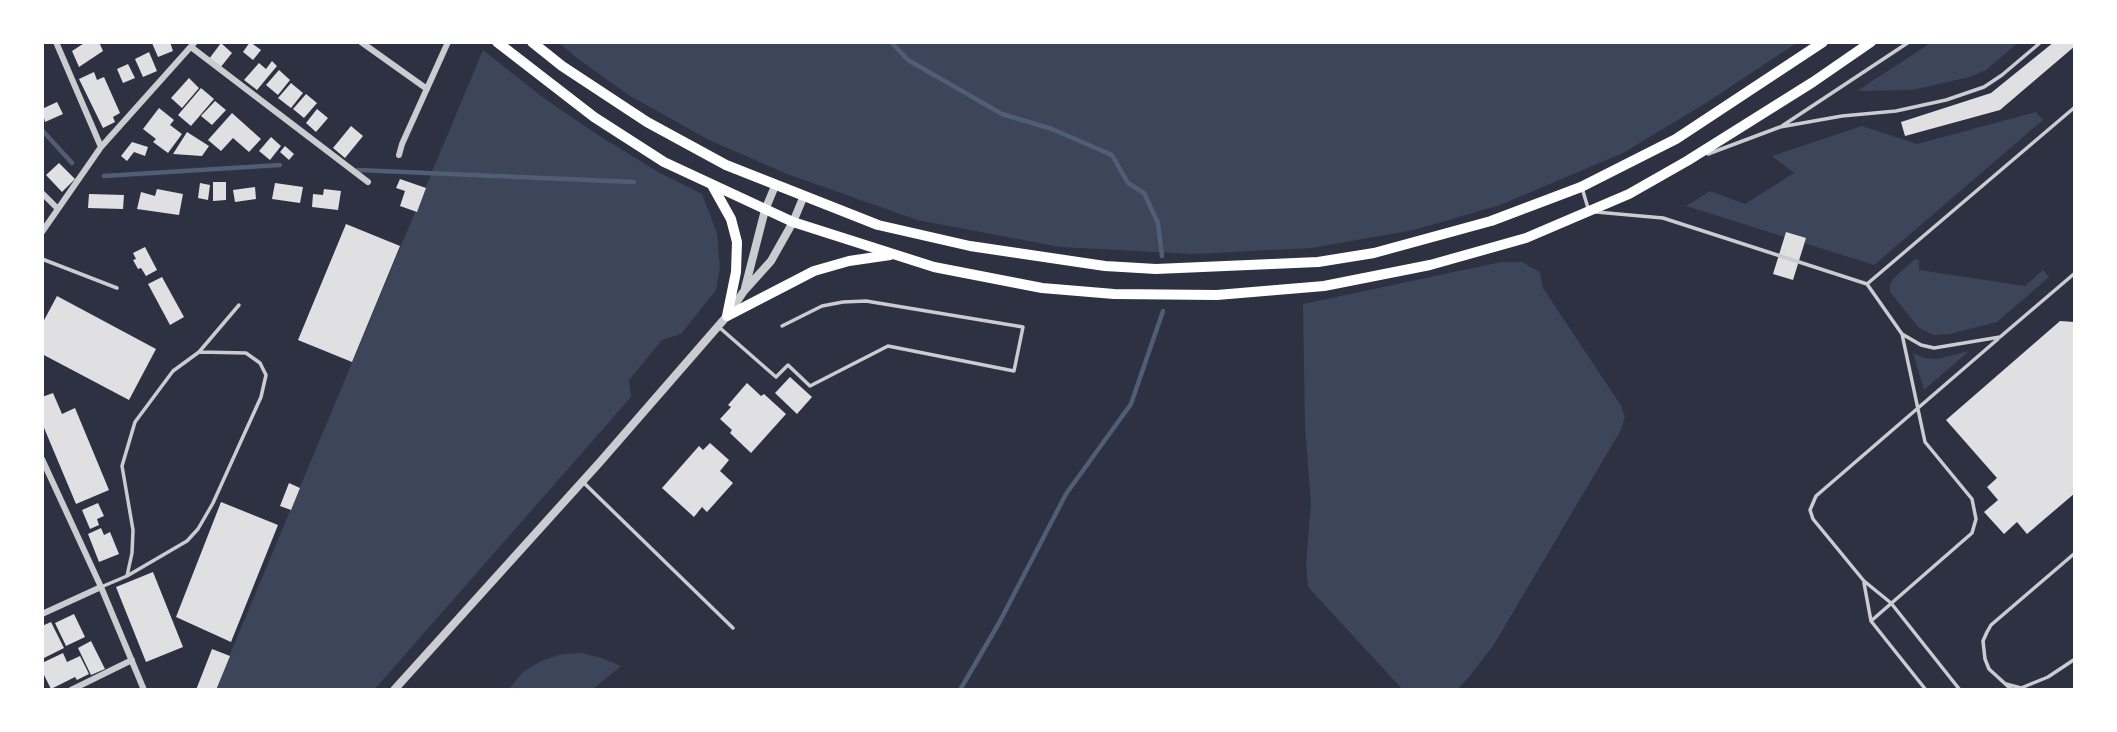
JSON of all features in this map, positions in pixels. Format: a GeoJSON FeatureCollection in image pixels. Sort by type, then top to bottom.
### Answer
{"type":"FeatureCollection","features":[{"type":"Feature","properties":{"kind":"main road"},"geometry":{"type":"LineString","coordinates":[[497,42],[594,117],[664,162],[793,222],[934,267],[1042,288],[1114,294],[1217,295],[1324,286],[1430,265],[1526,239],[1629,194],[1687,161],[1871,42]]}},
{"type":"Feature","properties":{"kind":"main road"},"geometry":{"type":"LineString","coordinates":[[532,42],[562,66],[647,122],[726,165],[803,198],[878,225],[970,246],[1105,266],[1156,269],[1318,262],[1374,253],[1491,221],[1581,187],[1676,139],[1823,42]]}},
{"type":"Feature","properties":{"kind":"main road"},"geometry":{"type":"LineString","coordinates":[[712,185],[731,219],[737,242],[736,272],[727,316]]}},
{"type":"Feature","properties":{"kind":"main road"},"geometry":{"type":"LineString","coordinates":[[727,316],[814,271],[849,261],[893,255]]}},
{"type":"Feature","properties":{"kind":"street"},"geometry":{"type":"LineString","coordinates":[[56,42],[102,147]]}},
{"type":"Feature","properties":{"kind":"street"},"geometry":{"type":"LineString","coordinates":[[361,42],[427,89]]}},
{"type":"Feature","properties":{"kind":"street"},"geometry":{"type":"LineString","coordinates":[[400,155],[402,144],[448,42]]}},
{"type":"Feature","properties":{"kind":"street"},"geometry":{"type":"LineString","coordinates":[[42,232],[102,147],[193,45],[368,182]]}},
{"type":"Feature","properties":{"kind":"street"},"geometry":{"type":"LineString","coordinates":[[744,291],[765,209],[775,186]]}},
{"type":"Feature","properties":{"kind":"street"},"geometry":{"type":"LineString","coordinates":[[42,193],[57,208]]}},
{"type":"Feature","properties":{"kind":"street"},"geometry":{"type":"LineString","coordinates":[[394,690],[718,327],[744,291],[771,261],[803,198]]}},
{"type":"Feature","properties":{"kind":"street"},"geometry":{"type":"LineString","coordinates":[[42,459],[101,587],[144,690]]}},
{"type":"Feature","properties":{"kind":"street"},"geometry":{"type":"LineString","coordinates":[[42,614],[101,587]]}},
{"type":"Feature","properties":{"kind":"street"},"geometry":{"type":"LineString","coordinates":[[71,690],[132,660]]}},
{"type":"Feature","properties":{"kind":"lane"},"geometry":{"type":"LineString","coordinates":[[1780,127],[1909,42]]}},
{"type":"Feature","properties":{"kind":"lane"},"geometry":{"type":"LineString","coordinates":[[1687,161],[1780,127],[1842,116],[1896,111],[1946,100],[1984,87],[2003,75],[2041,42]]}},
{"type":"Feature","properties":{"kind":"lane"},"geometry":{"type":"LineString","coordinates":[[1867,284],[2075,107]]}},
{"type":"Feature","properties":{"kind":"lane"},"geometry":{"type":"LineString","coordinates":[[1581,187],[1589,212],[1663,218],[1867,284],[1902,334],[1922,434],[1929,449],[1972,499],[1976,519],[1972,533],[1871,621]]}},
{"type":"Feature","properties":{"kind":"lane"},"geometry":{"type":"LineString","coordinates":[[42,259],[117,288]]}},
{"type":"Feature","properties":{"kind":"lane"},"geometry":{"type":"LineString","coordinates":[[1960,690],[1891,603],[1864,581],[1813,519],[1811,506],[1816,496],[2075,273]]}},
{"type":"Feature","properties":{"kind":"lane"},"geometry":{"type":"LineString","coordinates":[[718,327],[776,377],[788,365],[810,386],[888,346],[1014,371],[1023,327],[866,301],[822,306],[782,326]]}},
{"type":"Feature","properties":{"kind":"lane"},"geometry":{"type":"LineString","coordinates":[[127,576],[133,530],[122,466],[135,422],[173,371],[199,352],[239,305]]}},
{"type":"Feature","properties":{"kind":"lane"},"geometry":{"type":"LineString","coordinates":[[1902,334],[1921,345],[1934,348],[2000,337]]}},
{"type":"Feature","properties":{"kind":"lane"},"geometry":{"type":"LineString","coordinates":[[101,587],[127,576],[187,541],[198,529],[213,503],[261,397],[266,376],[260,363],[246,354],[199,352]]}},
{"type":"Feature","properties":{"kind":"lane"},"geometry":{"type":"LineString","coordinates":[[582,481],[733,628]]}},
{"type":"Feature","properties":{"kind":"lane"},"geometry":{"type":"LineString","coordinates":[[2012,690],[1989,668],[1985,659],[1983,641],[1987,632],[1991,625],[2075,553]]}},
{"type":"Feature","properties":{"kind":"lane"},"geometry":{"type":"LineString","coordinates":[[1864,581],[1871,621],[1926,690]]}},
{"type":"Feature","properties":{"kind":"lane"},"geometry":{"type":"LineString","coordinates":[[2004,684],[2021,688],[2048,677],[2075,659]]}},
{"type":"Feature","properties":{"kind":"shaded area"},"geometry":{"type":"Polygon","coordinates":[[[558,42],[1798,42],[1706,103],[1623,153],[1500,205],[1414,230],[1312,248],[1193,254],[1060,247],[917,220],[787,174],[709,140],[630,96],[558,42]]]}},
{"type":"Feature","properties":{"kind":"shaded area"},"geometry":{"type":"Polygon","coordinates":[[[1932,42],[2019,42],[1986,70],[1970,77],[1912,90],[1857,91],[1932,42]]]}},
{"type":"Feature","properties":{"kind":"shaded area"},"geometry":{"type":"Polygon","coordinates":[[[483,50],[541,96],[598,135],[660,173],[702,194],[717,233],[720,267],[716,290],[681,334],[662,340],[629,380],[631,397],[374,690],[215,690],[483,50]]]}},
{"type":"Feature","properties":{"kind":"shaded area"},"geometry":{"type":"Polygon","coordinates":[[[2036,112],[2043,120],[1874,265],[1686,206],[1710,191],[1745,204],[1794,173],[1772,156],[1862,126],[1917,144],[2036,112]]]}},
{"type":"Feature","properties":{"kind":"shaded area"},"geometry":{"type":"Polygon","coordinates":[[[1915,259],[1919,260],[1919,270],[2025,286],[2043,270],[2049,277],[1997,322],[1934,335],[1919,328],[1890,292],[1893,279],[1915,259]]]}},
{"type":"Feature","properties":{"kind":"shaded area"},"geometry":{"type":"Polygon","coordinates":[[[1501,262],[1522,262],[1540,272],[1543,288],[1620,404],[1625,416],[1621,430],[1493,646],[1469,677],[1457,690],[1403,690],[1308,587],[1306,564],[1311,502],[1305,427],[1303,304],[1501,262]]]}},
{"type":"Feature","properties":{"kind":"shaded area"},"geometry":{"type":"Polygon","coordinates":[[[1969,351],[1924,390],[1913,353],[1938,359],[1969,351]]]}},
{"type":"Feature","properties":{"kind":"shaded area"},"geometry":{"type":"Polygon","coordinates":[[[582,653],[621,666],[592,690],[508,690],[523,672],[541,661],[561,654],[582,653]]]}},
{"type":"Feature","properties":{"kind":"building"},"geometry":{"type":"Polygon","coordinates":[[[86,42],[99,42],[103,51],[79,67],[72,51],[86,42]]]}},
{"type":"Feature","properties":{"kind":"building"},"geometry":{"type":"Polygon","coordinates":[[[170,42],[173,51],[158,57],[152,43],[170,42]]]}},
{"type":"Feature","properties":{"kind":"building"},"geometry":{"type":"Polygon","coordinates":[[[250,42],[261,50],[253,60],[243,52],[250,42]]]}},
{"type":"Feature","properties":{"kind":"building"},"geometry":{"type":"Polygon","coordinates":[[[2054,42],[2075,42],[2075,46],[2000,110],[1905,136],[1901,122],[1991,93],[2054,42]]]}},
{"type":"Feature","properties":{"kind":"building"},"geometry":{"type":"Polygon","coordinates":[[[221,43],[232,53],[220,68],[209,59],[221,43]]]}},
{"type":"Feature","properties":{"kind":"building"},"geometry":{"type":"Polygon","coordinates":[[[149,52],[157,71],[143,77],[135,59],[149,52]]]}},
{"type":"Feature","properties":{"kind":"building"},"geometry":{"type":"Polygon","coordinates":[[[272,61],[277,66],[257,90],[244,80],[259,63],[266,69],[272,61]]]}},
{"type":"Feature","properties":{"kind":"building"},"geometry":{"type":"Polygon","coordinates":[[[128,64],[135,78],[123,83],[117,69],[128,64]]]}},
{"type":"Feature","properties":{"kind":"building"},"geometry":{"type":"Polygon","coordinates":[[[279,70],[290,80],[278,95],[266,85],[279,70]]]}},
{"type":"Feature","properties":{"kind":"building"},"geometry":{"type":"Polygon","coordinates":[[[94,72],[97,80],[104,77],[120,113],[113,117],[115,122],[103,128],[79,79],[94,72]]]}},
{"type":"Feature","properties":{"kind":"building"},"geometry":{"type":"Polygon","coordinates":[[[189,78],[199,88],[182,108],[171,98],[189,78]]]}},
{"type":"Feature","properties":{"kind":"building"},"geometry":{"type":"Polygon","coordinates":[[[291,83],[303,93],[291,108],[278,98],[291,83]]]}},
{"type":"Feature","properties":{"kind":"building"},"geometry":{"type":"Polygon","coordinates":[[[201,88],[214,99],[191,126],[178,115],[201,88]]]}},
{"type":"Feature","properties":{"kind":"building"},"geometry":{"type":"Polygon","coordinates":[[[306,94],[317,103],[304,118],[293,109],[306,94]]]}},
{"type":"Feature","properties":{"kind":"building"},"geometry":{"type":"Polygon","coordinates":[[[215,101],[226,110],[212,125],[201,116],[215,101]]]}},
{"type":"Feature","properties":{"kind":"building"},"geometry":{"type":"Polygon","coordinates":[[[57,102],[63,114],[45,122],[42,109],[57,102]]]}},
{"type":"Feature","properties":{"kind":"building"},"geometry":{"type":"Polygon","coordinates":[[[159,108],[174,120],[170,125],[182,134],[168,153],[153,142],[156,139],[143,129],[159,108]]]}},
{"type":"Feature","properties":{"kind":"building"},"geometry":{"type":"Polygon","coordinates":[[[317,109],[328,118],[316,132],[306,123],[317,109]]]}},
{"type":"Feature","properties":{"kind":"building"},"geometry":{"type":"Polygon","coordinates":[[[232,113],[261,139],[249,152],[233,138],[221,151],[208,140],[232,113]]]}},
{"type":"Feature","properties":{"kind":"building"},"geometry":{"type":"Polygon","coordinates":[[[351,126],[363,136],[345,158],[333,148],[351,126]]]}},
{"type":"Feature","properties":{"kind":"building"},"geometry":{"type":"Polygon","coordinates":[[[187,132],[209,146],[202,156],[173,154],[187,132]]]}},
{"type":"Feature","properties":{"kind":"building"},"geometry":{"type":"Polygon","coordinates":[[[271,137],[281,146],[270,160],[259,151],[271,137]]]}},
{"type":"Feature","properties":{"kind":"building"},"geometry":{"type":"Polygon","coordinates":[[[132,142],[148,147],[145,156],[134,152],[127,161],[121,156],[132,142]]]}},
{"type":"Feature","properties":{"kind":"building"},"geometry":{"type":"Polygon","coordinates":[[[285,146],[294,154],[289,160],[280,152],[285,146]]]}},
{"type":"Feature","properties":{"kind":"building"},"geometry":{"type":"Polygon","coordinates":[[[59,163],[75,179],[62,192],[46,175],[59,163]]]}},
{"type":"Feature","properties":{"kind":"building"},"geometry":{"type":"Polygon","coordinates":[[[400,179],[426,188],[417,212],[400,206],[405,191],[396,188],[400,179]]]}},
{"type":"Feature","properties":{"kind":"building"},"geometry":{"type":"Polygon","coordinates":[[[213,182],[226,182],[226,200],[213,201],[213,182]]]}},
{"type":"Feature","properties":{"kind":"building"},"geometry":{"type":"Polygon","coordinates":[[[200,183],[210,185],[208,200],[198,198],[200,183]]]}},
{"type":"Feature","properties":{"kind":"building"},"geometry":{"type":"Polygon","coordinates":[[[275,183],[303,187],[300,203],[272,199],[275,183]]]}},
{"type":"Feature","properties":{"kind":"building"},"geometry":{"type":"Polygon","coordinates":[[[255,187],[256,199],[235,202],[233,190],[255,187]]]}},
{"type":"Feature","properties":{"kind":"building"},"geometry":{"type":"Polygon","coordinates":[[[157,189],[183,194],[179,215],[137,209],[141,192],[155,196],[157,189]]]}},
{"type":"Feature","properties":{"kind":"building"},"geometry":{"type":"Polygon","coordinates":[[[324,189],[341,191],[338,210],[312,207],[313,194],[323,195],[324,189]]]}},
{"type":"Feature","properties":{"kind":"building"},"geometry":{"type":"Polygon","coordinates":[[[89,194],[124,195],[123,209],[88,208],[89,194]]]}},
{"type":"Feature","properties":{"kind":"building"},"geometry":{"type":"Polygon","coordinates":[[[346,224],[400,246],[352,362],[298,340],[346,224]]]}},
{"type":"Feature","properties":{"kind":"building"},"geometry":{"type":"Polygon","coordinates":[[[1786,232],[1806,238],[1793,280],[1773,274],[1786,232]]]}},
{"type":"Feature","properties":{"kind":"building"},"geometry":{"type":"Polygon","coordinates":[[[145,247],[157,270],[146,276],[133,260],[136,259],[133,253],[145,247]]]}},
{"type":"Feature","properties":{"kind":"building"},"geometry":{"type":"Polygon","coordinates":[[[162,277],[184,317],[170,325],[148,284],[162,277]]]}},
{"type":"Feature","properties":{"kind":"building"},"geometry":{"type":"Polygon","coordinates":[[[57,296],[156,349],[129,400],[42,354],[42,324],[57,296]]]}},
{"type":"Feature","properties":{"kind":"building"},"geometry":{"type":"Polygon","coordinates":[[[2060,321],[2075,322],[2075,493],[2027,534],[2017,522],[2004,534],[1984,512],[1998,500],[1987,487],[1997,478],[1946,420],[2060,321]]]}},
{"type":"Feature","properties":{"kind":"building"},"geometry":{"type":"Polygon","coordinates":[[[790,377],[812,397],[797,414],[775,393],[790,377]]]}},
{"type":"Feature","properties":{"kind":"building"},"geometry":{"type":"Polygon","coordinates":[[[747,383],[786,414],[751,453],[720,419],[747,383]]]}},
{"type":"Feature","properties":{"kind":"building"},"geometry":{"type":"Polygon","coordinates":[[[53,393],[62,414],[75,408],[109,490],[76,504],[42,423],[42,397],[53,393]]]}},
{"type":"Feature","properties":{"kind":"building"},"geometry":{"type":"Polygon","coordinates":[[[710,443],[729,460],[720,471],[733,483],[707,512],[702,507],[694,517],[662,488],[699,446],[703,450],[710,443]]]}},
{"type":"Feature","properties":{"kind":"building"},"geometry":{"type":"Polygon","coordinates":[[[289,483],[300,488],[291,510],[280,506],[289,483]]]}},
{"type":"Feature","properties":{"kind":"building"},"geometry":{"type":"Polygon","coordinates":[[[221,502],[278,525],[231,642],[176,617],[221,502]]]}},
{"type":"Feature","properties":{"kind":"building"},"geometry":{"type":"Polygon","coordinates":[[[98,503],[104,516],[97,519],[99,525],[90,529],[82,510],[98,503]]]}},
{"type":"Feature","properties":{"kind":"building"},"geometry":{"type":"Polygon","coordinates":[[[101,528],[104,535],[110,532],[119,554],[99,562],[88,534],[101,528]]]}},
{"type":"Feature","properties":{"kind":"building"},"geometry":{"type":"Polygon","coordinates":[[[153,572],[183,647],[146,662],[116,587],[153,572]]]}},
{"type":"Feature","properties":{"kind":"building"},"geometry":{"type":"Polygon","coordinates":[[[74,614],[85,637],[66,646],[55,623],[74,614]]]}},
{"type":"Feature","properties":{"kind":"building"},"geometry":{"type":"Polygon","coordinates":[[[51,622],[64,648],[42,659],[42,626],[51,622]]]}},
{"type":"Feature","properties":{"kind":"building"},"geometry":{"type":"Polygon","coordinates":[[[91,641],[105,669],[91,675],[78,648],[91,641]]]}},
{"type":"Feature","properties":{"kind":"building"},"geometry":{"type":"Polygon","coordinates":[[[212,649],[230,656],[216,690],[196,690],[212,649]]]}},
{"type":"Feature","properties":{"kind":"building"},"geometry":{"type":"Polygon","coordinates":[[[63,653],[67,662],[80,656],[89,674],[77,680],[75,677],[51,689],[42,671],[42,663],[63,653]]]}},
{"type":"Feature","properties":{"kind":"waterway"},"geometry":{"type":"LineString","coordinates":[[891,42],[908,60],[1002,114],[1052,129],[1112,155],[1128,183],[1144,193],[1158,223],[1162,256]]}},
{"type":"Feature","properties":{"kind":"waterway"},"geometry":{"type":"LineString","coordinates":[[42,130],[72,163]]}},
{"type":"Feature","properties":{"kind":"waterway"},"geometry":{"type":"LineString","coordinates":[[104,176],[280,165]]}},
{"type":"Feature","properties":{"kind":"waterway"},"geometry":{"type":"LineString","coordinates":[[358,170],[634,182]]}},
{"type":"Feature","properties":{"kind":"waterway"},"geometry":{"type":"LineString","coordinates":[[960,690],[999,623],[1066,494],[1131,404],[1163,311]]}}]}
